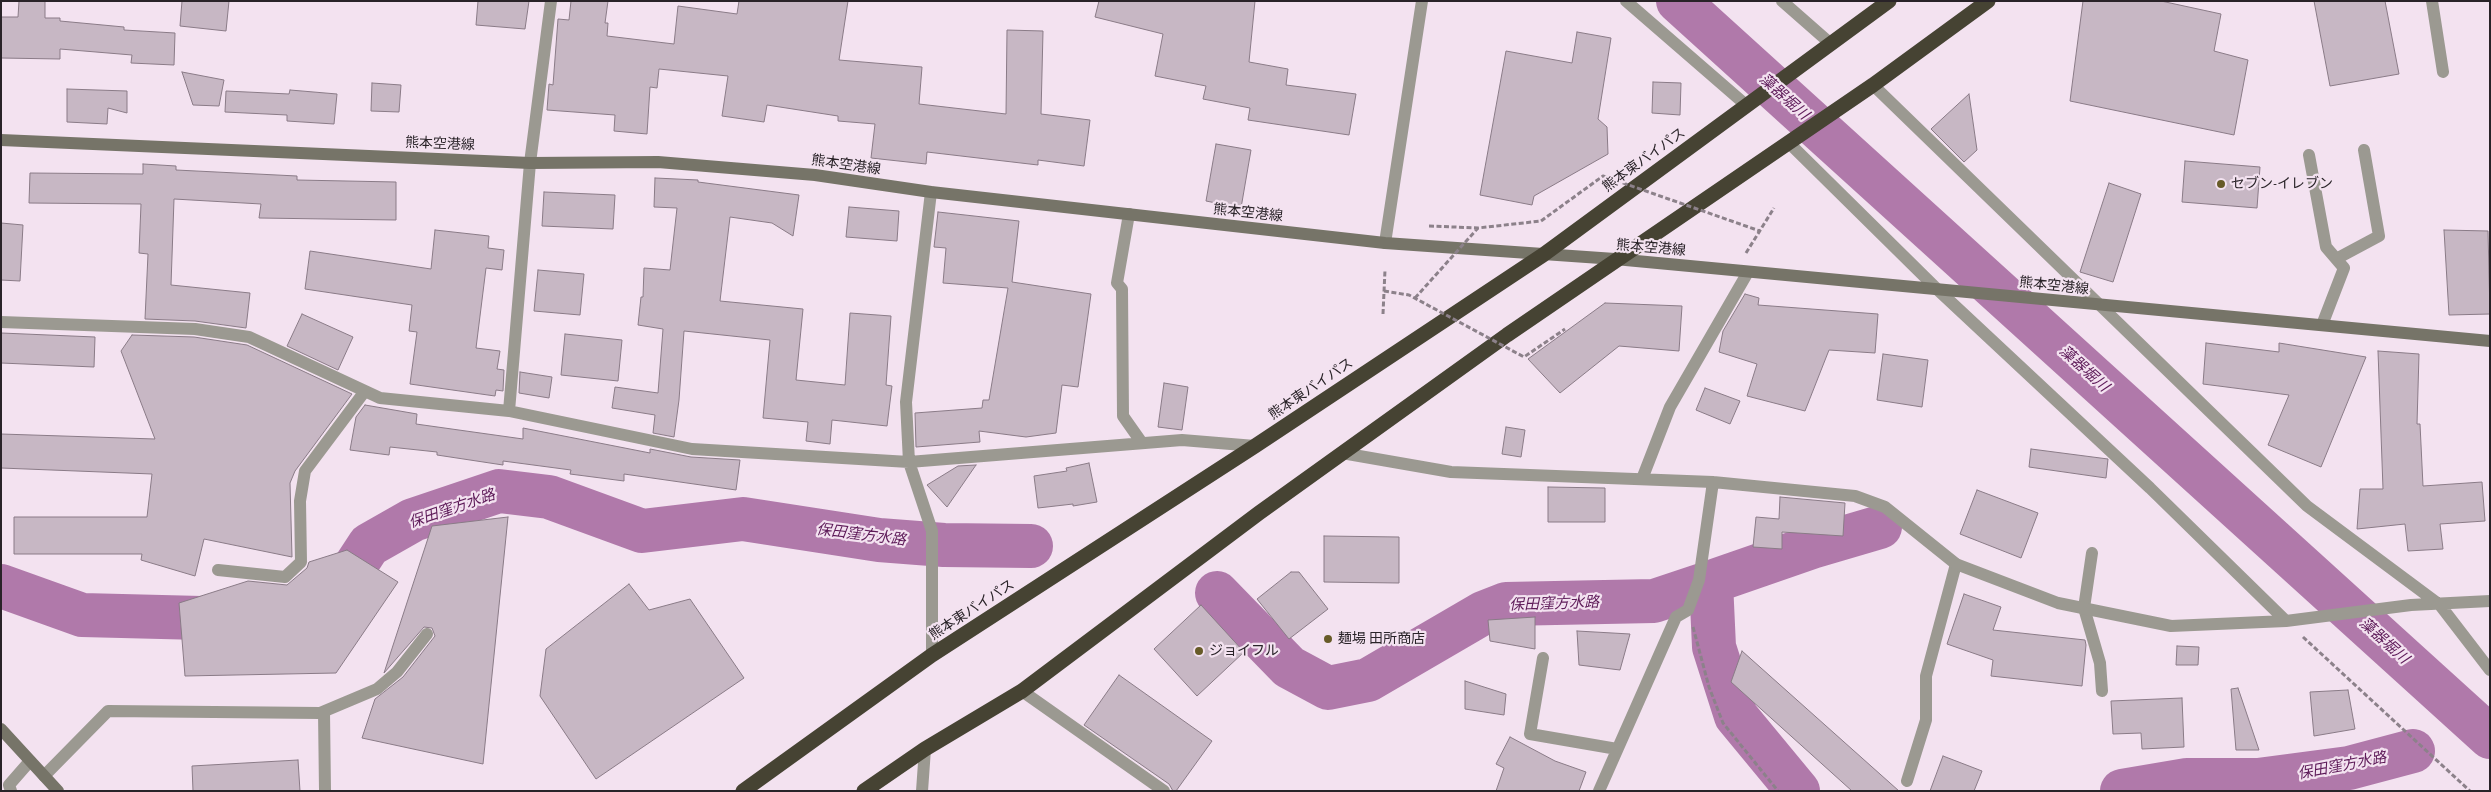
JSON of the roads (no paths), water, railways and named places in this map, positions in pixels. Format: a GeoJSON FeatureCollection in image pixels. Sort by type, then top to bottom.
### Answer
{"type":"FeatureCollection","features":[{"type":"Feature","properties":{"kind":"highway","name":"熊本東バイパス"},"geometry":{"type":"LineString","coordinates":[[743,791],[932,655],[1255,446],[1543,255],[1889,1]]}},
{"type":"Feature","properties":{"kind":"highway"},"geometry":{"type":"LineString","coordinates":[[864,791],[926,749],[1022,691],[1342,453],[1614,259],[1873,84],[1988,1]]}},
{"type":"Feature","properties":{"kind":"main road","name":"熊本空港線"},"geometry":{"type":"LineString","coordinates":[[1,140],[530,163],[658,162],[815,175],[931,192],[1384,243],[1614,259],[2099,306],[2490,340]]}},
{"type":"Feature","properties":{"kind":"main road"},"geometry":{"type":"LineString","coordinates":[[1,729],[58,791]]}},
{"type":"Feature","properties":{"kind":"street"},"geometry":{"type":"LineString","coordinates":[[509,411],[530,163],[551,1]]}},
{"type":"Feature","properties":{"kind":"street"},"geometry":{"type":"LineString","coordinates":[[1384,243],[1422,1]]}},
{"type":"Feature","properties":{"kind":"street"},"geometry":{"type":"LineString","coordinates":[[1626,1],[1746,105]]}},
{"type":"Feature","properties":{"kind":"street"},"geometry":{"type":"LineString","coordinates":[[1782,1],[1831,44]]}},
{"type":"Feature","properties":{"kind":"street"},"geometry":{"type":"LineString","coordinates":[[2432,1],[2443,72]]}},
{"type":"Feature","properties":{"kind":"street"},"geometry":{"type":"LineString","coordinates":[[1873,84],[2099,306],[2307,506],[2440,605],[2490,670]]}},
{"type":"Feature","properties":{"kind":"street"},"geometry":{"type":"LineString","coordinates":[[1788,142],[1938,290],[2150,488],[2286,621]]}},
{"type":"Feature","properties":{"kind":"street"},"geometry":{"type":"LineString","coordinates":[[2336,259],[2379,236],[2364,150]]}},
{"type":"Feature","properties":{"kind":"street"},"geometry":{"type":"LineString","coordinates":[[2309,155],[2326,247],[2344,268],[2322,325]]}},
{"type":"Feature","properties":{"kind":"street"},"geometry":{"type":"LineString","coordinates":[[931,192],[906,402],[909,462],[932,531],[932,655]]}},
{"type":"Feature","properties":{"kind":"street"},"geometry":{"type":"LineString","coordinates":[[1129,214],[1117,283],[1122,290],[1122,416],[1142,443]]}},
{"type":"Feature","properties":{"kind":"street"},"geometry":{"type":"LineString","coordinates":[[1642,479],[1670,407],[1748,272]]}},
{"type":"Feature","properties":{"kind":"street"},"geometry":{"type":"LineString","coordinates":[[1,322],[195,329],[249,337],[380,398],[509,411],[692,449],[909,462],[1182,440],[1255,446]]}},
{"type":"Feature","properties":{"kind":"street"},"geometry":{"type":"LineString","coordinates":[[218,570],[285,577],[301,562],[300,501],[305,471],[365,390]]}},
{"type":"Feature","properties":{"kind":"street"},"geometry":{"type":"LineString","coordinates":[[1342,453],[1451,472],[1713,482],[1855,496],[1885,507],[1956,564],[2058,603],[2172,626],[2286,621],[2411,605],[2490,601]]}},
{"type":"Feature","properties":{"kind":"street"},"geometry":{"type":"LineString","coordinates":[[1599,791],[1676,617],[1688,610],[1699,580],[1713,482]]}},
{"type":"Feature","properties":{"kind":"street"},"geometry":{"type":"LineString","coordinates":[[2092,553],[2084,608],[2100,663],[2102,691]]}},
{"type":"Feature","properties":{"kind":"street"},"geometry":{"type":"LineString","coordinates":[[1907,781],[1926,720],[1926,676],[1956,564]]}},
{"type":"Feature","properties":{"kind":"street"},"geometry":{"type":"LineString","coordinates":[[44,776],[108,711],[324,712],[376,689],[397,672],[427,634]]}},
{"type":"Feature","properties":{"kind":"street"},"geometry":{"type":"LineString","coordinates":[[1543,658],[1530,734],[1617,749]]}},
{"type":"Feature","properties":{"kind":"street"},"geometry":{"type":"LineString","coordinates":[[1022,691],[1164,791]]}},
{"type":"Feature","properties":{"kind":"street"},"geometry":{"type":"LineString","coordinates":[[324,712],[325,791]]}},
{"type":"Feature","properties":{"kind":"street"},"geometry":{"type":"LineString","coordinates":[[922,791],[926,749]]}},
{"type":"Feature","properties":{"kind":"street"},"geometry":{"type":"LineString","coordinates":[[11,791],[9,785],[30,761]]}},
{"type":"Feature","properties":{"kind":"waterway","name":"藻器堀川"},"geometry":{"type":"LineString","coordinates":[[1678,1],[2490,737]]}},
{"type":"Feature","properties":{"kind":"waterway","name":"保田窪方水路"},"geometry":{"type":"LineString","coordinates":[[325,607],[329,606],[369,545],[413,520],[499,491],[549,497],[642,531],[743,519],[879,540],[944,545],[1031,546]]}},
{"type":"Feature","properties":{"kind":"waterway"},"geometry":{"type":"LineString","coordinates":[[1711,582],[1812,547],[1880,527]]}},
{"type":"Feature","properties":{"kind":"waterway","name":"保田窪方水路"},"geometry":{"type":"LineString","coordinates":[[1217,593],[1289,667],[1328,688],[1368,680],[1483,613],[1506,604],[1654,601],[1711,582],[1714,647],[1736,716],[1798,791]]}},
{"type":"Feature","properties":{"kind":"waterway","name":"保田窪方水路"},"geometry":{"type":"LineString","coordinates":[[1,586],[82,615],[241,619]]}},
{"type":"Feature","properties":{"kind":"waterway","name":"保田窪方水路"},"geometry":{"type":"LineString","coordinates":[[2122,791],[2187,780],[2258,780],[2349,768],[2413,751]]}},
{"type":"Feature","properties":{"kind":"place","name":"セブン-イレブン"},"geometry":{"type":"Point","coordinates":[2221,184]}},
{"type":"Feature","properties":{"kind":"place","name":"麺場 田所商店"},"geometry":{"type":"Point","coordinates":[1328,639]}},
{"type":"Feature","properties":{"kind":"place","name":"ジョイフル"},"geometry":{"type":"Point","coordinates":[1199,651]}}]}
